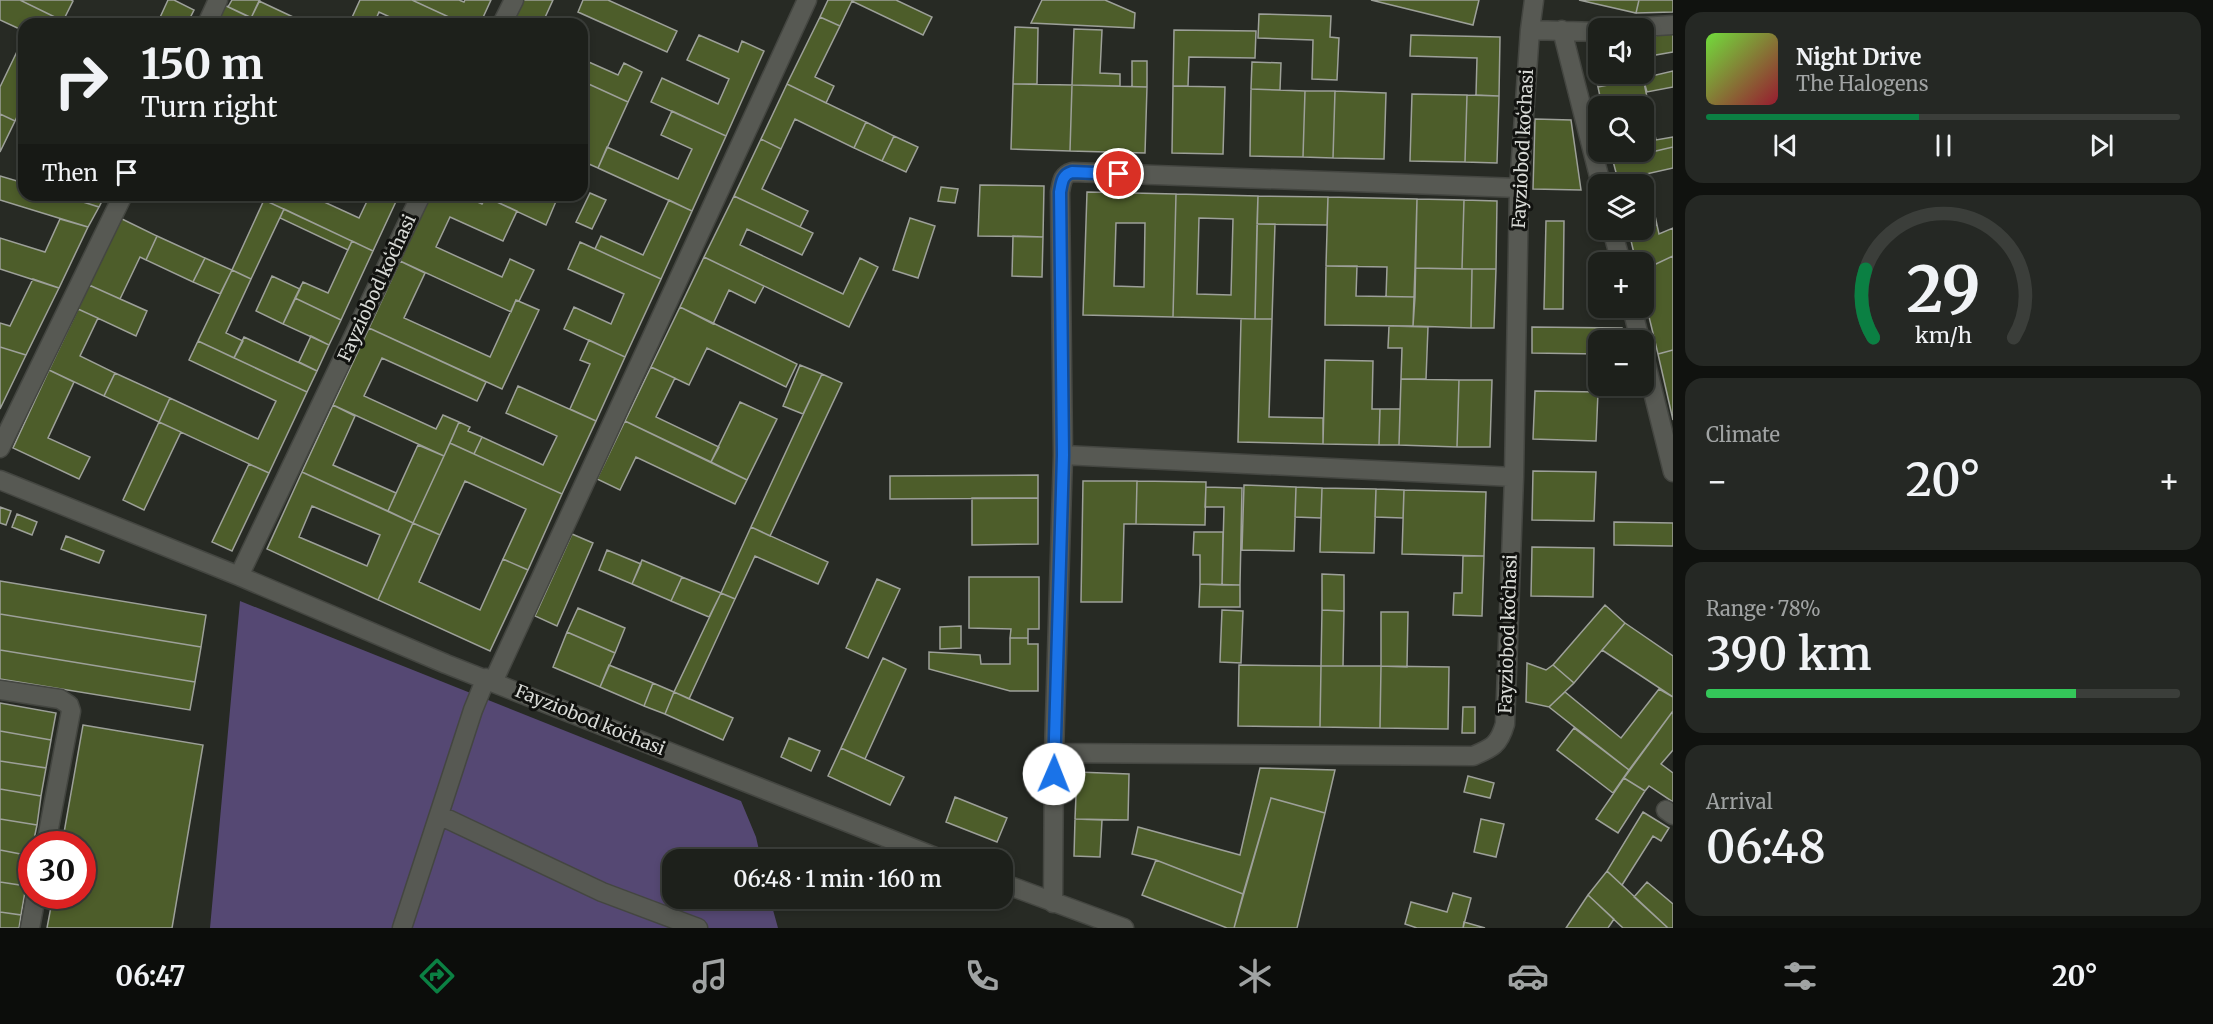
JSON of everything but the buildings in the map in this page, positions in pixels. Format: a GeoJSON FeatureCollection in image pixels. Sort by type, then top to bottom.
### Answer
{"type":"FeatureCollection","features":[{"type":"Feature","properties":{"kind":"street"},"geometry":{"type":"LineString","coordinates":[[210,18],[218,0]]}},
{"type":"Feature","properties":{"kind":"street"},"geometry":{"type":"LineString","coordinates":[[505,18],[514,0]]}},
{"type":"Feature","properties":{"kind":"street"},"geometry":{"type":"LineString","coordinates":[[402,928],[473,710],[807,0]]}},
{"type":"Feature","properties":{"kind":"street","name":"Fayziobod koʻchasi"},"geometry":{"type":"LineString","coordinates":[[1054,753],[1473,756],[1493,747],[1502,734],[1514,477],[1520,188],[1534,0]]}},
{"type":"Feature","properties":{"kind":"street"},"geometry":{"type":"LineString","coordinates":[[1654,26],[1673,25]]}},
{"type":"Feature","properties":{"kind":"street"},"geometry":{"type":"LineString","coordinates":[[1530,30],[1588,31]]}},
{"type":"Feature","properties":{"kind":"street"},"geometry":{"type":"LineString","coordinates":[[1562,30],[1598,174]]}},
{"type":"Feature","properties":{"kind":"street"},"geometry":{"type":"LineString","coordinates":[[1053,903],[1054,753],[1063,455],[1060,192],[1062,179],[1066,174],[1072,172],[1520,188]]}},
{"type":"Feature","properties":{"kind":"street"},"geometry":{"type":"LineString","coordinates":[[0,448],[120,201]]}},
{"type":"Feature","properties":{"kind":"street","name":"Fayziobod koʻchasi"},"geometry":{"type":"LineString","coordinates":[[239,576],[418,201]]}},
{"type":"Feature","properties":{"kind":"street"},"geometry":{"type":"LineString","coordinates":[[1654,396],[1673,472]]}},
{"type":"Feature","properties":{"kind":"street"},"geometry":{"type":"LineString","coordinates":[[1063,455],[1514,477]]}},
{"type":"Feature","properties":{"kind":"street","name":"Fayziobod koʻchasi"},"geometry":{"type":"LineString","coordinates":[[0,480],[239,576],[446,664],[915,849]]}},
{"type":"Feature","properties":{"kind":"street"},"geometry":{"type":"LineString","coordinates":[[0,690],[60,699],[69,705],[71,711],[48,831]]}},
{"type":"Feature","properties":{"kind":"street"},"geometry":{"type":"LineString","coordinates":[[439,814],[602,892],[698,928]]}},
{"type":"Feature","properties":{"kind":"street"},"geometry":{"type":"LineString","coordinates":[[1013,887],[1124,928]]}},
{"type":"Feature","properties":{"kind":"street"},"geometry":{"type":"LineString","coordinates":[[30,928],[34,909]]}},
{"type":"Feature","properties":{"kind":"shaded area"},"geometry":{"type":"Polygon","coordinates":[[[240,601],[741,801],[759,849],[662,849],[662,909],[773,909],[778,928],[210,928],[240,601]]]}},
{"type":"Feature","properties":{"kind":"route"},"geometry":{"type":"LineString","coordinates":[[1054,774],[1063,455],[1060,192],[1062,179],[1066,174],[1072,172],[1119,174]]}}]}
